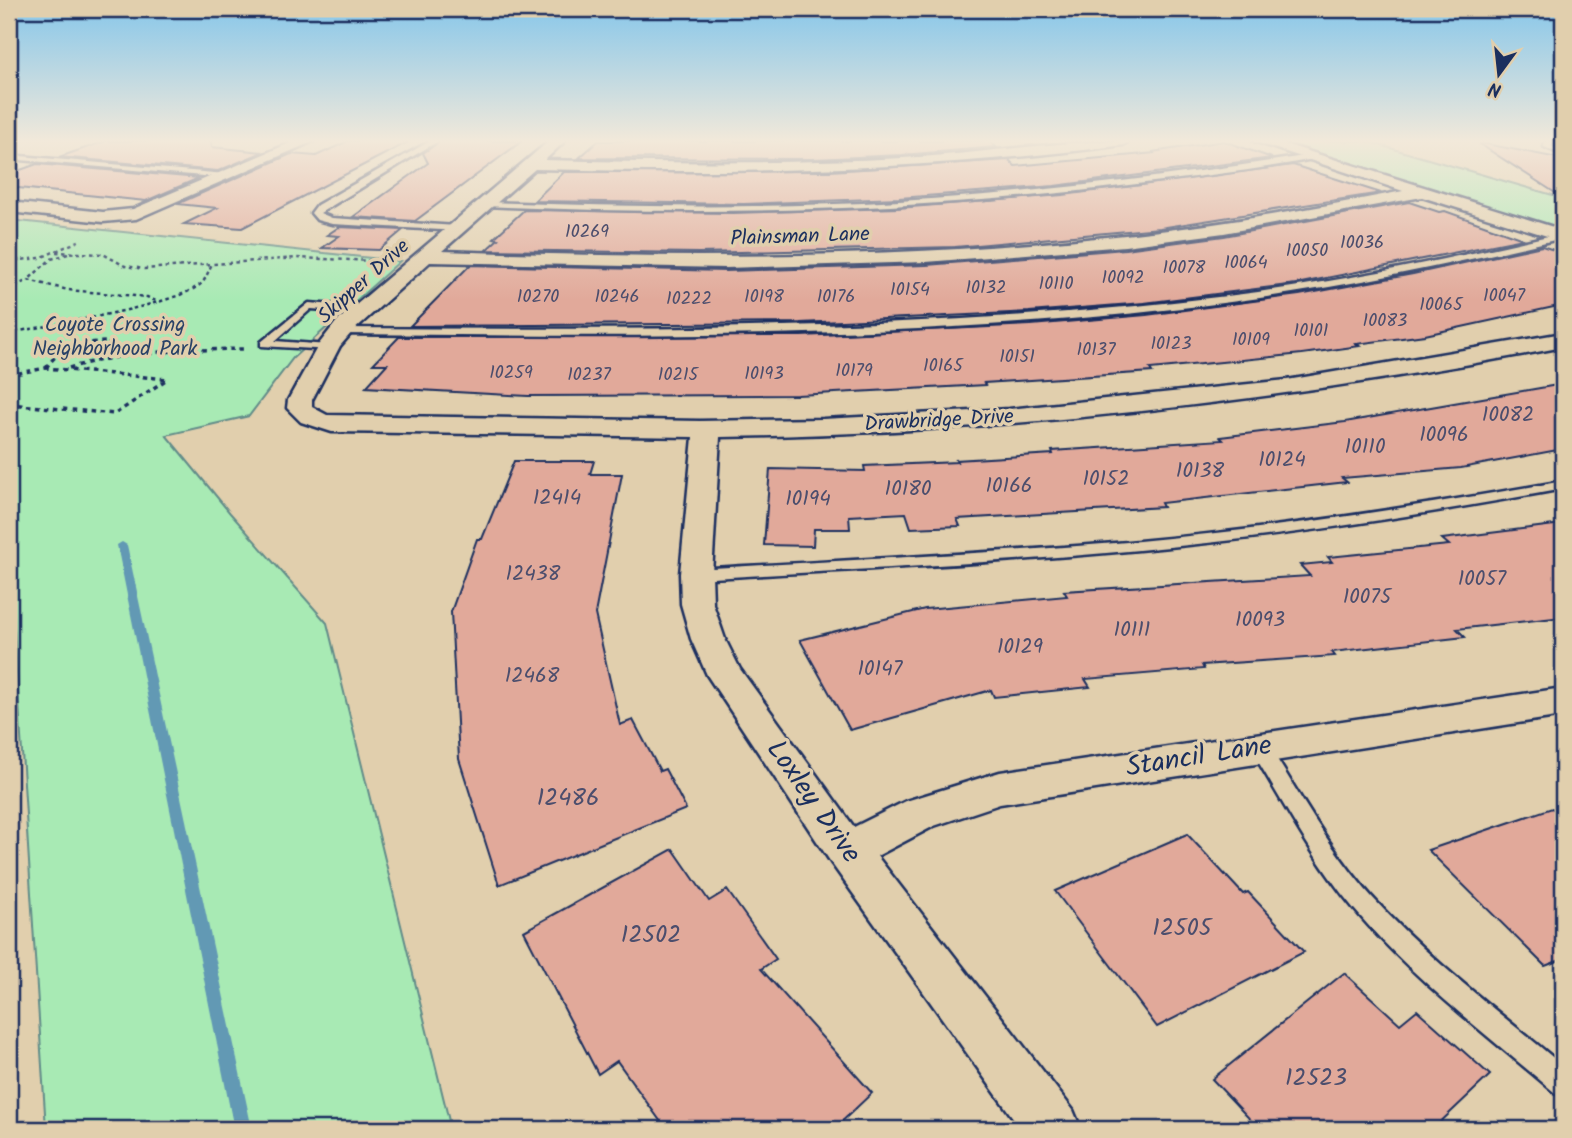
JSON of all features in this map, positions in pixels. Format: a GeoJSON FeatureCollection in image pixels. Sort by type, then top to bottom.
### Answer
{"type":"FeatureCollection","features":[{"type":"Feature","properties":{"kind":"street"},"geometry":{"type":"LineString","coordinates":[[9,207],[93,216],[128,215],[149,210],[186,194]]}},
{"type":"Feature","properties":{"kind":"street","name":"Skipper Drive"},"geometry":{"type":"LineString","coordinates":[[310,418],[299,408],[300,400],[327,348],[340,331],[496,194]]}},
{"type":"Feature","properties":{"kind":"street","name":"Plainsman Lane"},"geometry":{"type":"LineString","coordinates":[[426,256],[695,262],[999,251],[1223,228],[1405,194]]}},
{"type":"Feature","properties":{"kind":"street"},"geometry":{"type":"LineString","coordinates":[[1432,194],[1562,236]]}},
{"type":"Feature","properties":{"kind":"street","name":"Drawbridge Drive"},"geometry":{"type":"LineString","coordinates":[[310,418],[332,424],[452,428],[708,430],[965,420],[1246,395],[1449,364],[1563,340]]}},
{"type":"Feature","properties":{"kind":"street","name":"Loxley Drive"},"geometry":{"type":"LineString","coordinates":[[708,430],[696,574],[697,604],[708,639],[725,675],[847,852],[1054,1129]]}},
{"type":"Feature","properties":{"kind":"street","name":"Stancil Lane"},"geometry":{"type":"LineString","coordinates":[[847,852],[921,813],[1000,788],[1560,706]]}},
{"type":"Feature","properties":{"kind":"lane"},"geometry":{"type":"LineString","coordinates":[[342,194],[320,207],[315,213],[332,222],[457,229]]}},
{"type":"Feature","properties":{"kind":"lane"},"geometry":{"type":"LineString","coordinates":[[485,204],[688,209],[906,203],[1039,194]]}},
{"type":"Feature","properties":{"kind":"lane"},"geometry":{"type":"LineString","coordinates":[[340,331],[755,332],[1010,321],[1164,307],[1352,282],[1422,269],[1562,236]]}},
{"type":"Feature","properties":{"kind":"lane"},"geometry":{"type":"LineString","coordinates":[[327,348],[265,344],[309,306],[363,310]]}},
{"type":"Feature","properties":{"kind":"lane"},"geometry":{"type":"LineString","coordinates":[[696,574],[1202,539],[1463,503],[1563,485]]}},
{"type":"Feature","properties":{"kind":"lane"},"geometry":{"type":"LineString","coordinates":[[1260,748],[1327,857],[1363,902],[1411,953],[1563,1083]]}},
{"type":"Feature","properties":{"kind":"path"},"geometry":{"type":"LineString","coordinates":[[40,258],[87,237]]}},
{"type":"Feature","properties":{"kind":"path"},"geometry":{"type":"LineString","coordinates":[[56,251],[68,254]]}},
{"type":"Feature","properties":{"kind":"path"},"geometry":{"type":"LineString","coordinates":[[9,261],[98,253],[125,266],[144,269],[296,258],[377,261]]}},
{"type":"Feature","properties":{"kind":"path"},"geometry":{"type":"LineString","coordinates":[[9,289],[28,280],[51,259]]}},
{"type":"Feature","properties":{"kind":"path"},"geometry":{"type":"LineString","coordinates":[[9,333],[191,291],[202,283],[212,264]]}},
{"type":"Feature","properties":{"kind":"path"},"geometry":{"type":"LineString","coordinates":[[28,280],[68,290],[146,297],[157,301]]}},
{"type":"Feature","properties":{"kind":"path"},"geometry":{"type":"LineString","coordinates":[[46,368],[51,358],[69,346],[88,341],[109,342],[111,350],[105,357]]}},
{"type":"Feature","properties":{"kind":"path"},"geometry":{"type":"LineString","coordinates":[[9,374],[79,366],[105,357],[188,350],[276,349],[282,345]]}},
{"type":"Feature","properties":{"kind":"path"},"geometry":{"type":"LineString","coordinates":[[9,404],[115,414],[167,379],[46,368]]}},
{"type":"Feature","properties":{"kind":"green space"},"geometry":{"type":"Polygon","coordinates":[[[1440,194],[1550,194],[1563,198],[1563,233],[1440,194]]]}},
{"type":"Feature","properties":{"kind":"green space","name":"Coyote Crossing Neighborhood Park"},"geometry":{"type":"Polygon","coordinates":[[[9,220],[400,261],[293,358],[249,416],[166,435],[230,513],[327,623],[451,1129],[46,1129],[9,548],[9,220]]]}},
{"type":"Feature","properties":{"kind":"building"},"geometry":{"type":"Polygon","coordinates":[[[79,194],[162,194],[146,201],[79,194]]]}},
{"type":"Feature","properties":{"kind":"building"},"geometry":{"type":"Polygon","coordinates":[[[200,194],[307,194],[242,228],[184,224],[217,208],[177,204],[200,194]]]}},
{"type":"Feature","properties":{"kind":"building"},"geometry":{"type":"Polygon","coordinates":[[[385,194],[451,194],[415,221],[353,217],[385,194]]]}},
{"type":"Feature","properties":{"kind":"building"},"geometry":{"type":"Polygon","coordinates":[[[541,194],[949,194],[744,204],[534,201],[541,194]]]}},
{"type":"Feature","properties":{"kind":"building"},"geometry":{"type":"Polygon","coordinates":[[[1374,194],[1160,228],[955,247],[699,253],[486,250],[498,239],[494,238],[524,210],[733,213],[898,208],[1063,195],[1374,194]]]}},
{"type":"Feature","properties":{"kind":"building"},"geometry":{"type":"Polygon","coordinates":[[[1409,202],[1439,212],[1445,211],[1523,239],[1296,284],[1144,303],[1029,312],[800,323],[410,326],[470,265],[726,271],[926,265],[1125,249],[1224,236],[1409,202]]]}},
{"type":"Feature","properties":{"kind":"building"},"geometry":{"type":"Polygon","coordinates":[[[339,227],[403,230],[379,250],[322,248],[339,236],[327,235],[339,227]]]}},
{"type":"Feature","properties":{"kind":"building"},"geometry":{"type":"Polygon","coordinates":[[[1542,246],[1563,253],[1563,305],[1425,335],[1356,344],[1360,346],[1150,369],[1152,372],[984,383],[985,385],[797,395],[528,396],[366,387],[387,364],[373,364],[399,337],[801,336],[1031,325],[1146,315],[1299,295],[1542,246]]]}},
{"type":"Feature","properties":{"kind":"building"},"geometry":{"type":"Polygon","coordinates":[[[1563,384],[1563,449],[1461,468],[1342,478],[1347,482],[1161,503],[1163,507],[957,519],[960,526],[911,528],[906,513],[849,516],[850,529],[814,529],[813,546],[764,545],[770,469],[865,471],[864,466],[957,462],[956,460],[1053,454],[1052,451],[1223,440],[1220,437],[1345,422],[1563,384]]]}},
{"type":"Feature","properties":{"kind":"building"},"geometry":{"type":"Polygon","coordinates":[[[514,461],[594,461],[590,474],[622,474],[595,614],[620,725],[633,720],[660,771],[665,769],[686,809],[499,885],[459,759],[451,612],[477,539],[482,539],[514,461]]]}},
{"type":"Feature","properties":{"kind":"building"},"geometry":{"type":"Polygon","coordinates":[[[1563,524],[1563,617],[1457,629],[1465,637],[1332,652],[1335,656],[1202,665],[1204,669],[1085,679],[1090,687],[994,697],[991,690],[850,730],[800,640],[925,609],[1067,596],[1064,591],[1310,576],[1300,565],[1332,562],[1328,557],[1449,545],[1442,539],[1563,524]]]}},
{"type":"Feature","properties":{"kind":"building"},"geometry":{"type":"Polygon","coordinates":[[[1552,808],[1563,817],[1563,959],[1545,966],[1428,850],[1552,808]]]}},
{"type":"Feature","properties":{"kind":"building"},"geometry":{"type":"Polygon","coordinates":[[[1187,834],[1243,894],[1248,892],[1304,952],[1157,1027],[1055,891],[1187,834]]]}},
{"type":"Feature","properties":{"kind":"building"},"geometry":{"type":"Polygon","coordinates":[[[673,849],[709,901],[727,890],[776,959],[761,969],[872,1093],[834,1129],[666,1129],[617,1061],[598,1074],[524,931],[673,849]]]}},
{"type":"Feature","properties":{"kind":"building"},"geometry":{"type":"Polygon","coordinates":[[[1344,973],[1400,1024],[1417,1010],[1490,1075],[1433,1129],[1259,1129],[1212,1079],[1344,973]]]}},
{"type":"Feature","properties":{"kind":"waterway"},"geometry":{"type":"LineString","coordinates":[[122,545],[243,1129]]}}]}
